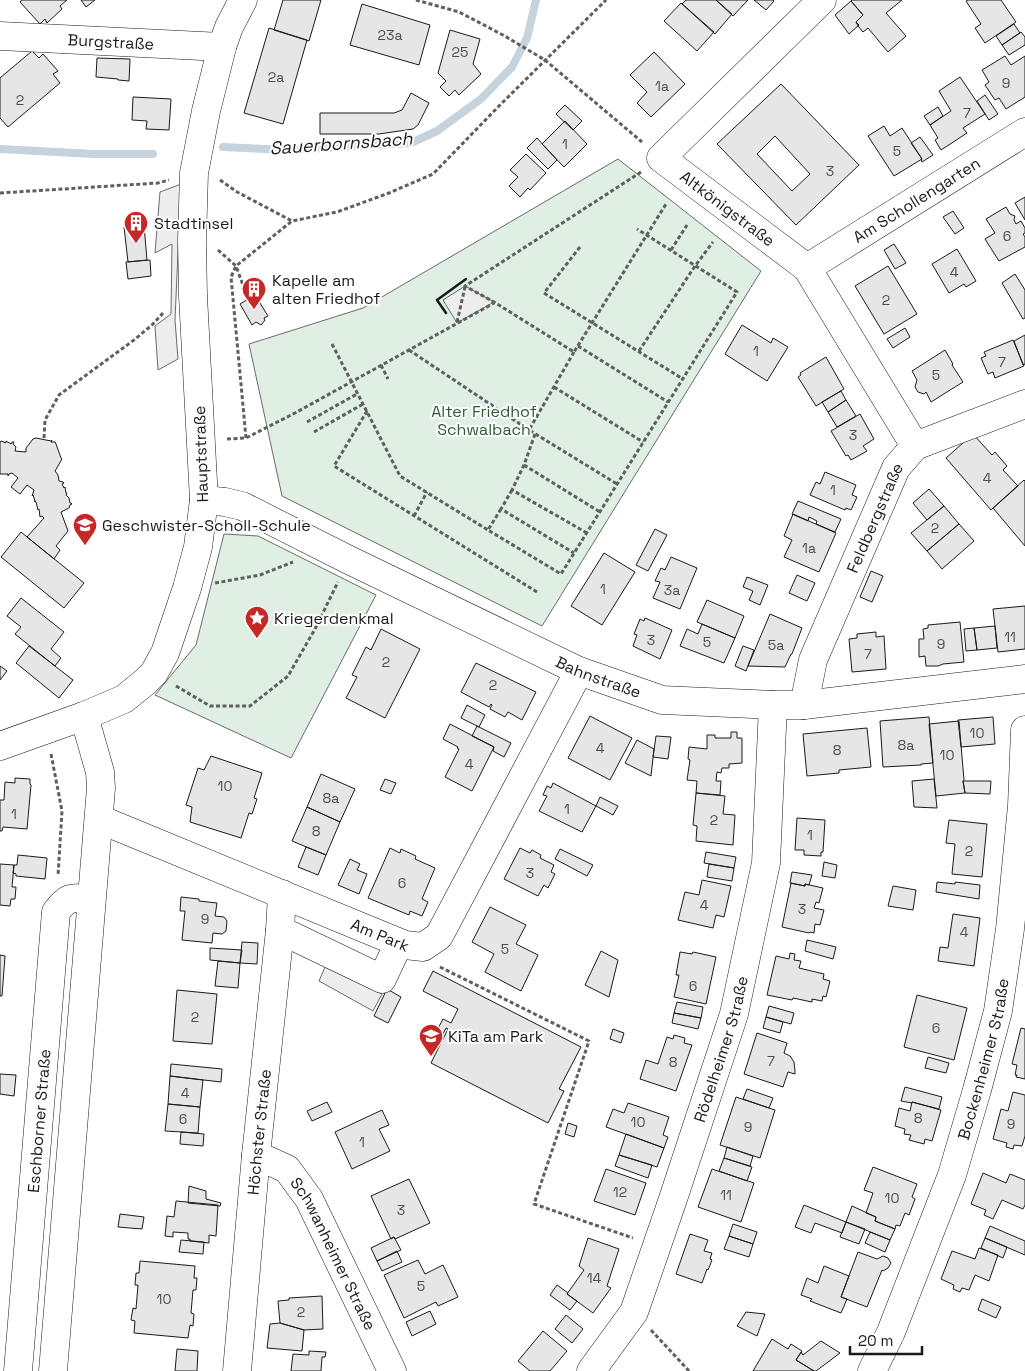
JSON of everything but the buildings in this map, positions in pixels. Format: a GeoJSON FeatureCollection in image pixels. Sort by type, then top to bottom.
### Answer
{"type":"FeatureCollection","features":[{"type":"Feature","properties":{"kind":"street"},"geometry":{"type":"LineString","coordinates":[[194,173],[206,111],[222,47],[229,26],[243,0]]}},
{"type":"Feature","properties":{"kind":"street"},"geometry":{"type":"LineString","coordinates":[[661,158],[822,0]]}},
{"type":"Feature","properties":{"kind":"street","name":"Burgstraße"},"geometry":{"type":"LineString","coordinates":[[0,36],[222,47]]}},
{"type":"Feature","properties":{"kind":"street","name":"Am Schollengarten"},"geometry":{"type":"LineString","coordinates":[[807,268],[1025,132]]}},
{"type":"Feature","properties":{"kind":"street","name":"Altkönigstraße"},"geometry":{"type":"LineString","coordinates":[[661,158],[807,268],[914,446]]}},
{"type":"Feature","properties":{"kind":"street","name":"Hauptstraße"},"geometry":{"type":"LineString","coordinates":[[0,746],[84,716],[124,699],[154,673],[165,653],[188,588],[198,546],[204,500],[193,296],[194,173]]}},
{"type":"Feature","properties":{"kind":"street","name":"Feldbergstraße"},"geometry":{"type":"LineString","coordinates":[[804,705],[817,651],[896,468],[914,446],[1025,404]]}},
{"type":"Feature","properties":{"kind":"street","name":"Bahnstraße"},"geometry":{"type":"LineString","coordinates":[[204,500],[242,506],[579,671],[662,700],[804,705],[1025,679]]}},
{"type":"Feature","properties":{"kind":"street","name":"Am Park"},"geometry":{"type":"LineString","coordinates":[[99,819],[411,945],[439,936],[579,671]]}},
{"type":"Feature","properties":{"kind":"street","name":"Rödelheimer Straße"},"geometry":{"type":"LineString","coordinates":[[591,1371],[634,1312],[734,1014],[766,863],[773,705]]}},
{"type":"Feature","properties":{"kind":"street","name":"Eschborner Straße"},"geometry":{"type":"LineString","coordinates":[[53,1371],[101,788],[100,772],[84,716]]}},
{"type":"Feature","properties":{"kind":"street","name":"Bockenheimer Straße"},"geometry":{"type":"LineString","coordinates":[[872,1371],[891,1332],[952,1175],[998,1011],[1010,929],[1022,806],[1025,730]]}},
{"type":"Feature","properties":{"kind":"street","name":"Höchster Straße"},"geometry":{"type":"LineString","coordinates":[[237,1371],[282,894]]}},
{"type":"Feature","properties":{"kind":"street"},"geometry":{"type":"LineString","coordinates":[[56,912],[64,901],[73,898],[91,899]]}},
{"type":"Feature","properties":{"kind":"street","name":"Eschborner Straße"},"geometry":{"type":"LineString","coordinates":[[18,1371],[56,912]]}},
{"type":"Feature","properties":{"kind":"street"},"geometry":{"type":"LineString","coordinates":[[280,930],[382,979],[411,945]]}},
{"type":"Feature","properties":{"kind":"street","name":"Schwanheimer Straße"},"geometry":{"type":"LineString","coordinates":[[256,1155],[287,1169],[309,1199],[392,1371]]}},
{"type":"Feature","properties":{"kind":"path"},"geometry":{"type":"LineString","coordinates":[[416,0],[459,12],[545,60],[661,158],[465,286],[457,323]]}},
{"type":"Feature","properties":{"kind":"path"},"geometry":{"type":"LineString","coordinates":[[246,438],[231,277],[236,266],[292,221],[337,212],[433,174],[606,0]]}},
{"type":"Feature","properties":{"kind":"path"},"geometry":{"type":"LineString","coordinates":[[0,193],[158,183],[194,173],[218,178],[237,192],[292,221]]}},
{"type":"Feature","properties":{"kind":"path"},"geometry":{"type":"LineString","coordinates":[[529,430],[574,352],[666,204]]}},
{"type":"Feature","properties":{"kind":"path"},"geometry":{"type":"LineString","coordinates":[[671,250],[688,225]]}},
{"type":"Feature","properties":{"kind":"path"},"geometry":{"type":"LineString","coordinates":[[193,228],[236,266],[248,299]]}},
{"type":"Feature","properties":{"kind":"path"},"geometry":{"type":"LineString","coordinates":[[332,344],[400,476],[561,574],[737,292],[637,229]]}},
{"type":"Feature","properties":{"kind":"path"},"geometry":{"type":"LineString","coordinates":[[639,352],[695,266],[713,242]]}},
{"type":"Feature","properties":{"kind":"path"},"geometry":{"type":"LineString","coordinates":[[580,246],[544,293],[683,379]]}},
{"type":"Feature","properties":{"kind":"path"},"geometry":{"type":"LineString","coordinates":[[465,286],[574,352]]}},
{"type":"Feature","properties":{"kind":"path"},"geometry":{"type":"LineString","coordinates":[[201,441],[246,438],[352,382],[494,302]]}},
{"type":"Feature","properties":{"kind":"path"},"geometry":{"type":"LineString","coordinates":[[44,438],[45,420],[59,395],[134,340],[163,313]]}},
{"type":"Feature","properties":{"kind":"path"},"geometry":{"type":"LineString","coordinates":[[578,346],[668,402]]}},
{"type":"Feature","properties":{"kind":"path"},"geometry":{"type":"LineString","coordinates":[[409,350],[535,434],[617,484]]}},
{"type":"Feature","properties":{"kind":"path"},"geometry":{"type":"LineString","coordinates":[[381,366],[388,379]]}},
{"type":"Feature","properties":{"kind":"path"},"geometry":{"type":"LineString","coordinates":[[554,387],[643,442]]}},
{"type":"Feature","properties":{"kind":"path"},"geometry":{"type":"LineString","coordinates":[[307,422],[357,394]]}},
{"type":"Feature","properties":{"kind":"path"},"geometry":{"type":"LineString","coordinates":[[314,432],[363,404]]}},
{"type":"Feature","properties":{"kind":"path"},"geometry":{"type":"LineString","coordinates":[[367,412],[334,466],[537,592]]}},
{"type":"Feature","properties":{"kind":"path"},"geometry":{"type":"LineString","coordinates":[[488,530],[512,490],[524,465],[535,434]]}},
{"type":"Feature","properties":{"kind":"path"},"geometry":{"type":"LineString","coordinates":[[524,465],[600,512]]}},
{"type":"Feature","properties":{"kind":"path"},"geometry":{"type":"LineString","coordinates":[[512,490],[587,533]]}},
{"type":"Feature","properties":{"kind":"path"},"geometry":{"type":"LineString","coordinates":[[414,516],[427,492]]}},
{"type":"Feature","properties":{"kind":"path"},"geometry":{"type":"LineString","coordinates":[[501,509],[574,553]]}},
{"type":"Feature","properties":{"kind":"path"},"geometry":{"type":"LineString","coordinates":[[188,588],[260,575],[337,554]]}},
{"type":"Feature","properties":{"kind":"path"},"geometry":{"type":"LineString","coordinates":[[154,673],[210,706],[250,706],[288,676],[315,629],[337,554]]}},
{"type":"Feature","properties":{"kind":"path"},"geometry":{"type":"LineString","coordinates":[[46,729],[62,811],[56,912]]}},
{"type":"Feature","properties":{"kind":"path"},"geometry":{"type":"LineString","coordinates":[[411,945],[430,961],[588,1041],[534,1204],[657,1246]]}},
{"type":"Feature","properties":{"kind":"path"},"geometry":{"type":"LineString","coordinates":[[634,1312],[689,1371]]}},
{"type":"Feature","properties":{"kind":"green space","name":"Alter Friedhof Schwalbach"},"geometry":{"type":"Polygon","coordinates":[[[618,159],[761,271],[542,626],[282,496],[249,344],[363,308],[618,159]]]}},
{"type":"Feature","properties":{"kind":"green space"},"geometry":{"type":"Polygon","coordinates":[[[224,534],[258,536],[376,595],[291,758],[155,695],[196,645],[224,534]]]}},
{"type":"Feature","properties":{"kind":"shaded area"},"geometry":{"type":"Polygon","coordinates":[[[181,184],[175,320],[178,359],[158,370],[155,326],[171,314],[172,244],[155,253],[160,192],[181,184]]]}},
{"type":"Feature","properties":{"kind":"shaded area"},"geometry":{"type":"Polygon","coordinates":[[[465,286],[494,302],[457,323],[443,300],[465,286]]]}},
{"type":"Feature","properties":{"kind":"shaded area"},"geometry":{"type":"Polygon","coordinates":[[[325,967],[382,994],[373,1011],[319,981],[325,967]]]}},
{"type":"Feature","properties":{"kind":"waterway","name":"Sauerbornsbach"},"geometry":{"type":"LineString","coordinates":[[223,147],[290,150],[411,143],[437,131],[481,99],[512,67],[527,38],[536,0]]}},
{"type":"Feature","properties":{"kind":"waterway","name":"Sauerbornsbach"},"geometry":{"type":"LineString","coordinates":[[0,149],[94,154],[153,154]]}},
{"type":"Feature","properties":{"kind":"wall"},"geometry":{"type":"LineString","coordinates":[[446,313],[437,300],[466,279]]}},
{"type":"Feature","properties":{"kind":"place","name":"Stadtinsel"},"geometry":{"type":"Point","coordinates":[136,244]}},
{"type":"Feature","properties":{"kind":"place","name":"Kapelle am alten Friedhof"},"geometry":{"type":"Point","coordinates":[254,310]}},
{"type":"Feature","properties":{"kind":"place","name":"Geschwister-Scholl-Schule"},"geometry":{"type":"Point","coordinates":[85,546]}},
{"type":"Feature","properties":{"kind":"place","name":"Kriegerdenkmal"},"geometry":{"type":"Point","coordinates":[257,639]}},
{"type":"Feature","properties":{"kind":"place","name":"KiTa am Park"},"geometry":{"type":"Point","coordinates":[431,1057]}}]}
